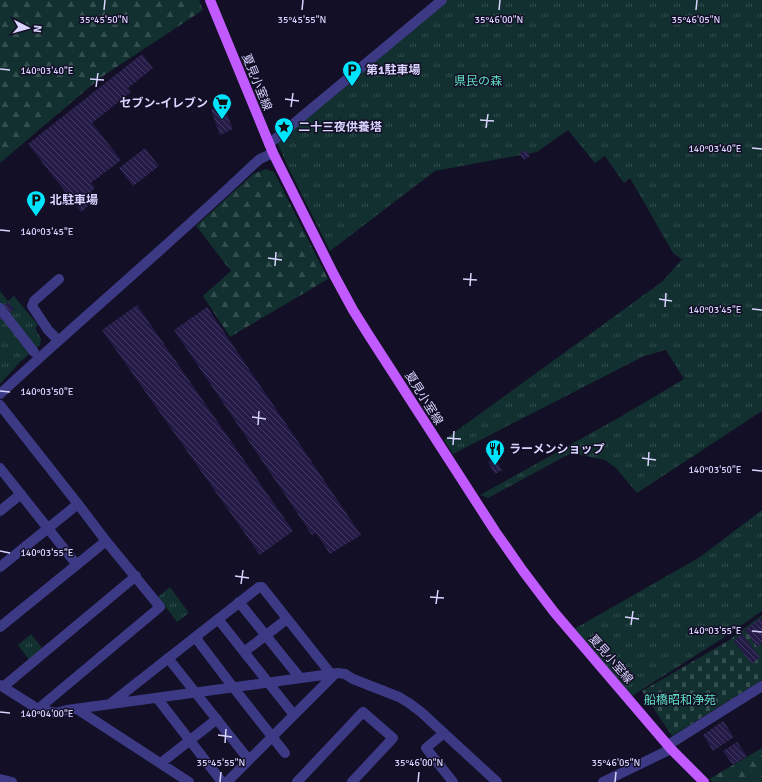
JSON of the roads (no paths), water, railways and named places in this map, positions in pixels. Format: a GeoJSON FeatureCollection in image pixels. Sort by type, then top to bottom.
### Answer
{"type":"FeatureCollection","features":[{"type":"Feature","properties":{"kind":"main road","name":"夏見小室線"},"geometry":{"type":"LineString","coordinates":[[210,0],[271,149],[353,310],[495,531],[523,571],[554,612],[669,747],[704,782]]}},
{"type":"Feature","properties":{"kind":"street"},"geometry":{"type":"LineString","coordinates":[[0,394],[253,165],[442,0]]}},
{"type":"Feature","properties":{"kind":"street"},"geometry":{"type":"LineString","coordinates":[[58,280],[34,301],[32,306],[48,330],[58,340]]}},
{"type":"Feature","properties":{"kind":"street"},"geometry":{"type":"LineString","coordinates":[[0,308],[34,352]]}},
{"type":"Feature","properties":{"kind":"street"},"geometry":{"type":"LineString","coordinates":[[0,405],[106,541],[160,607],[38,709]]}},
{"type":"Feature","properties":{"kind":"street"},"geometry":{"type":"LineString","coordinates":[[0,468],[77,565]]}},
{"type":"Feature","properties":{"kind":"street"},"geometry":{"type":"LineString","coordinates":[[0,511],[21,494]]}},
{"type":"Feature","properties":{"kind":"street"},"geometry":{"type":"LineString","coordinates":[[0,567],[78,504]]}},
{"type":"Feature","properties":{"kind":"street"},"geometry":{"type":"LineString","coordinates":[[0,627],[106,541]]}},
{"type":"Feature","properties":{"kind":"street"},"geometry":{"type":"LineString","coordinates":[[136,576],[1,686],[38,709],[56,713],[196,692],[333,674],[345,674],[353,679],[399,698],[421,712],[497,782]]}},
{"type":"Feature","properties":{"kind":"street"},"geometry":{"type":"LineString","coordinates":[[110,704],[259,587],[262,587],[333,674]]}},
{"type":"Feature","properties":{"kind":"street"},"geometry":{"type":"LineString","coordinates":[[239,602],[300,678]]}},
{"type":"Feature","properties":{"kind":"street"},"geometry":{"type":"LineString","coordinates":[[218,619],[294,715]]}},
{"type":"Feature","properties":{"kind":"street"},"geometry":{"type":"LineString","coordinates":[[244,652],[287,619]]}},
{"type":"Feature","properties":{"kind":"street"},"geometry":{"type":"LineString","coordinates":[[195,637],[232,688],[285,753]]}},
{"type":"Feature","properties":{"kind":"street"},"geometry":{"type":"LineString","coordinates":[[168,658],[249,760]]}},
{"type":"Feature","properties":{"kind":"street"},"geometry":{"type":"LineString","coordinates":[[227,782],[333,674]]}},
{"type":"Feature","properties":{"kind":"street"},"geometry":{"type":"LineString","coordinates":[[603,782],[669,747],[762,686]]}},
{"type":"Feature","properties":{"kind":"street"},"geometry":{"type":"LineString","coordinates":[[157,698],[222,782]]}},
{"type":"Feature","properties":{"kind":"street"},"geometry":{"type":"LineString","coordinates":[[78,709],[189,782]]}},
{"type":"Feature","properties":{"kind":"street"},"geometry":{"type":"LineString","coordinates":[[298,782],[363,712],[393,738],[352,782]]}},
{"type":"Feature","properties":{"kind":"street"},"geometry":{"type":"LineString","coordinates":[[161,763],[217,719]]}},
{"type":"Feature","properties":{"kind":"street"},"geometry":{"type":"LineString","coordinates":[[444,733],[426,748],[453,782]]}},
{"type":"Feature","properties":{"kind":"street"},"geometry":{"type":"LineString","coordinates":[[0,779],[12,782]]}},
{"type":"Feature","properties":{"kind":"place","name":"第1駐車場"},"geometry":{"type":"Point","coordinates":[352,87]}},
{"type":"Feature","properties":{"kind":"place","name":"セブン-イレブン"},"geometry":{"type":"Point","coordinates":[222,120]}},
{"type":"Feature","properties":{"kind":"place","name":"二十三夜供養塔"},"geometry":{"type":"Point","coordinates":[284,144]}},
{"type":"Feature","properties":{"kind":"place","name":"北駐車場"},"geometry":{"type":"Point","coordinates":[36,217]}},
{"type":"Feature","properties":{"kind":"place","name":"ラーメンショップ"},"geometry":{"type":"Point","coordinates":[495,466]}},
{"type":"Feature","properties":{"kind":"park label","name":"県民の森"},"geometry":{"type":"Point","coordinates":[478,81]}},
{"type":"Feature","properties":{"kind":"park label","name":"船橋昭和浄苑"},"geometry":{"type":"Point","coordinates":[680,700]}}]}
